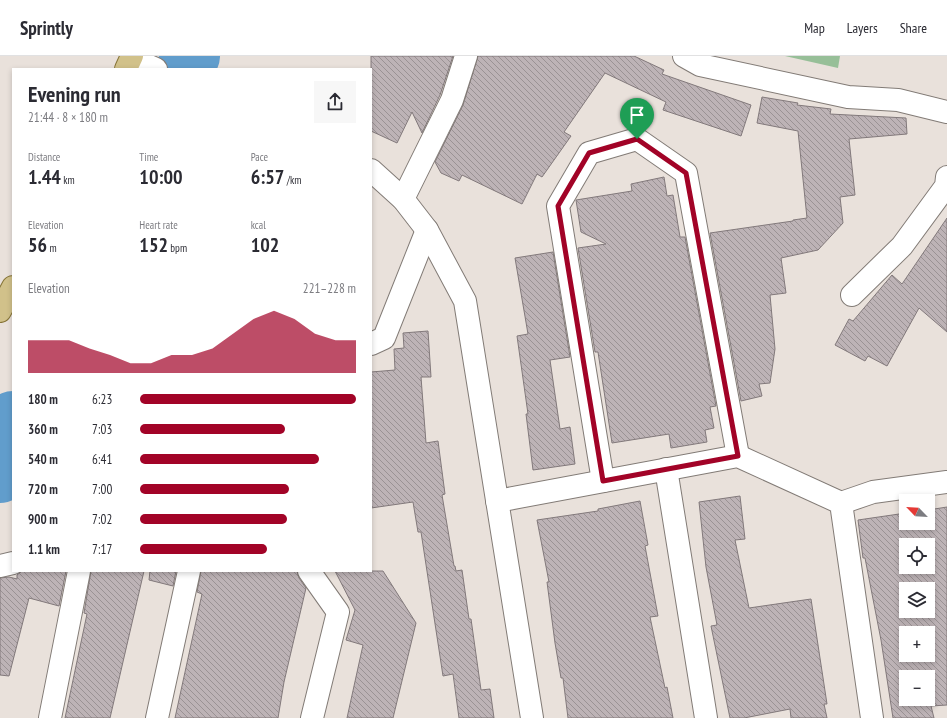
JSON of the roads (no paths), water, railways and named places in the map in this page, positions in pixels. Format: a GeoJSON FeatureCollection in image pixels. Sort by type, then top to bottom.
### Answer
{"type":"FeatureCollection","features":[{"type":"Feature","properties":{"kind":"main road"},"geometry":{"type":"LineString","coordinates":[[0,311],[12,289]]}},
{"type":"Feature","properties":{"kind":"street"},"geometry":{"type":"LineString","coordinates":[[404,199],[452,100],[466,56]]}},
{"type":"Feature","properties":{"kind":"street"},"geometry":{"type":"LineString","coordinates":[[684,56],[700,65],[848,97],[898,100],[947,112]]}},
{"type":"Feature","properties":{"kind":"street"},"geometry":{"type":"LineString","coordinates":[[130,61],[153,68]]}},
{"type":"Feature","properties":{"kind":"street"},"geometry":{"type":"LineString","coordinates":[[603,481],[558,206],[589,153],[637,139],[686,173],[738,456]]}},
{"type":"Feature","properties":{"kind":"street"},"geometry":{"type":"LineString","coordinates":[[372,171],[404,199],[427,230],[465,301],[532,718]]}},
{"type":"Feature","properties":{"kind":"street"},"geometry":{"type":"LineString","coordinates":[[852,295],[902,246],[946,186],[947,177]]}},
{"type":"Feature","properties":{"kind":"street"},"geometry":{"type":"LineString","coordinates":[[372,344],[384,338],[427,230]]}},
{"type":"Feature","properties":{"kind":"street"},"geometry":{"type":"LineString","coordinates":[[497,501],[738,456],[841,503],[873,492],[947,482]]}},
{"type":"Feature","properties":{"kind":"street"},"geometry":{"type":"LineString","coordinates":[[666,470],[706,718]]}},
{"type":"Feature","properties":{"kind":"street"},"geometry":{"type":"LineString","coordinates":[[841,503],[872,718]]}},
{"type":"Feature","properties":{"kind":"street"},"geometry":{"type":"LineString","coordinates":[[0,566],[12,563]]}},
{"type":"Feature","properties":{"kind":"street"},"geometry":{"type":"LineString","coordinates":[[50,718],[80,572]]}},
{"type":"Feature","properties":{"kind":"street"},"geometry":{"type":"LineString","coordinates":[[157,718],[189,572]]}},
{"type":"Feature","properties":{"kind":"street"},"geometry":{"type":"LineString","coordinates":[[310,572],[338,612],[312,718]]}},
{"type":"Feature","properties":{"kind":"waterway"},"geometry":{"type":"LineString","coordinates":[[185,68],[191,56]]}},
{"type":"Feature","properties":{"kind":"waterway"},"geometry":{"type":"LineString","coordinates":[[0,474],[4,442],[12,422]]}}]}
